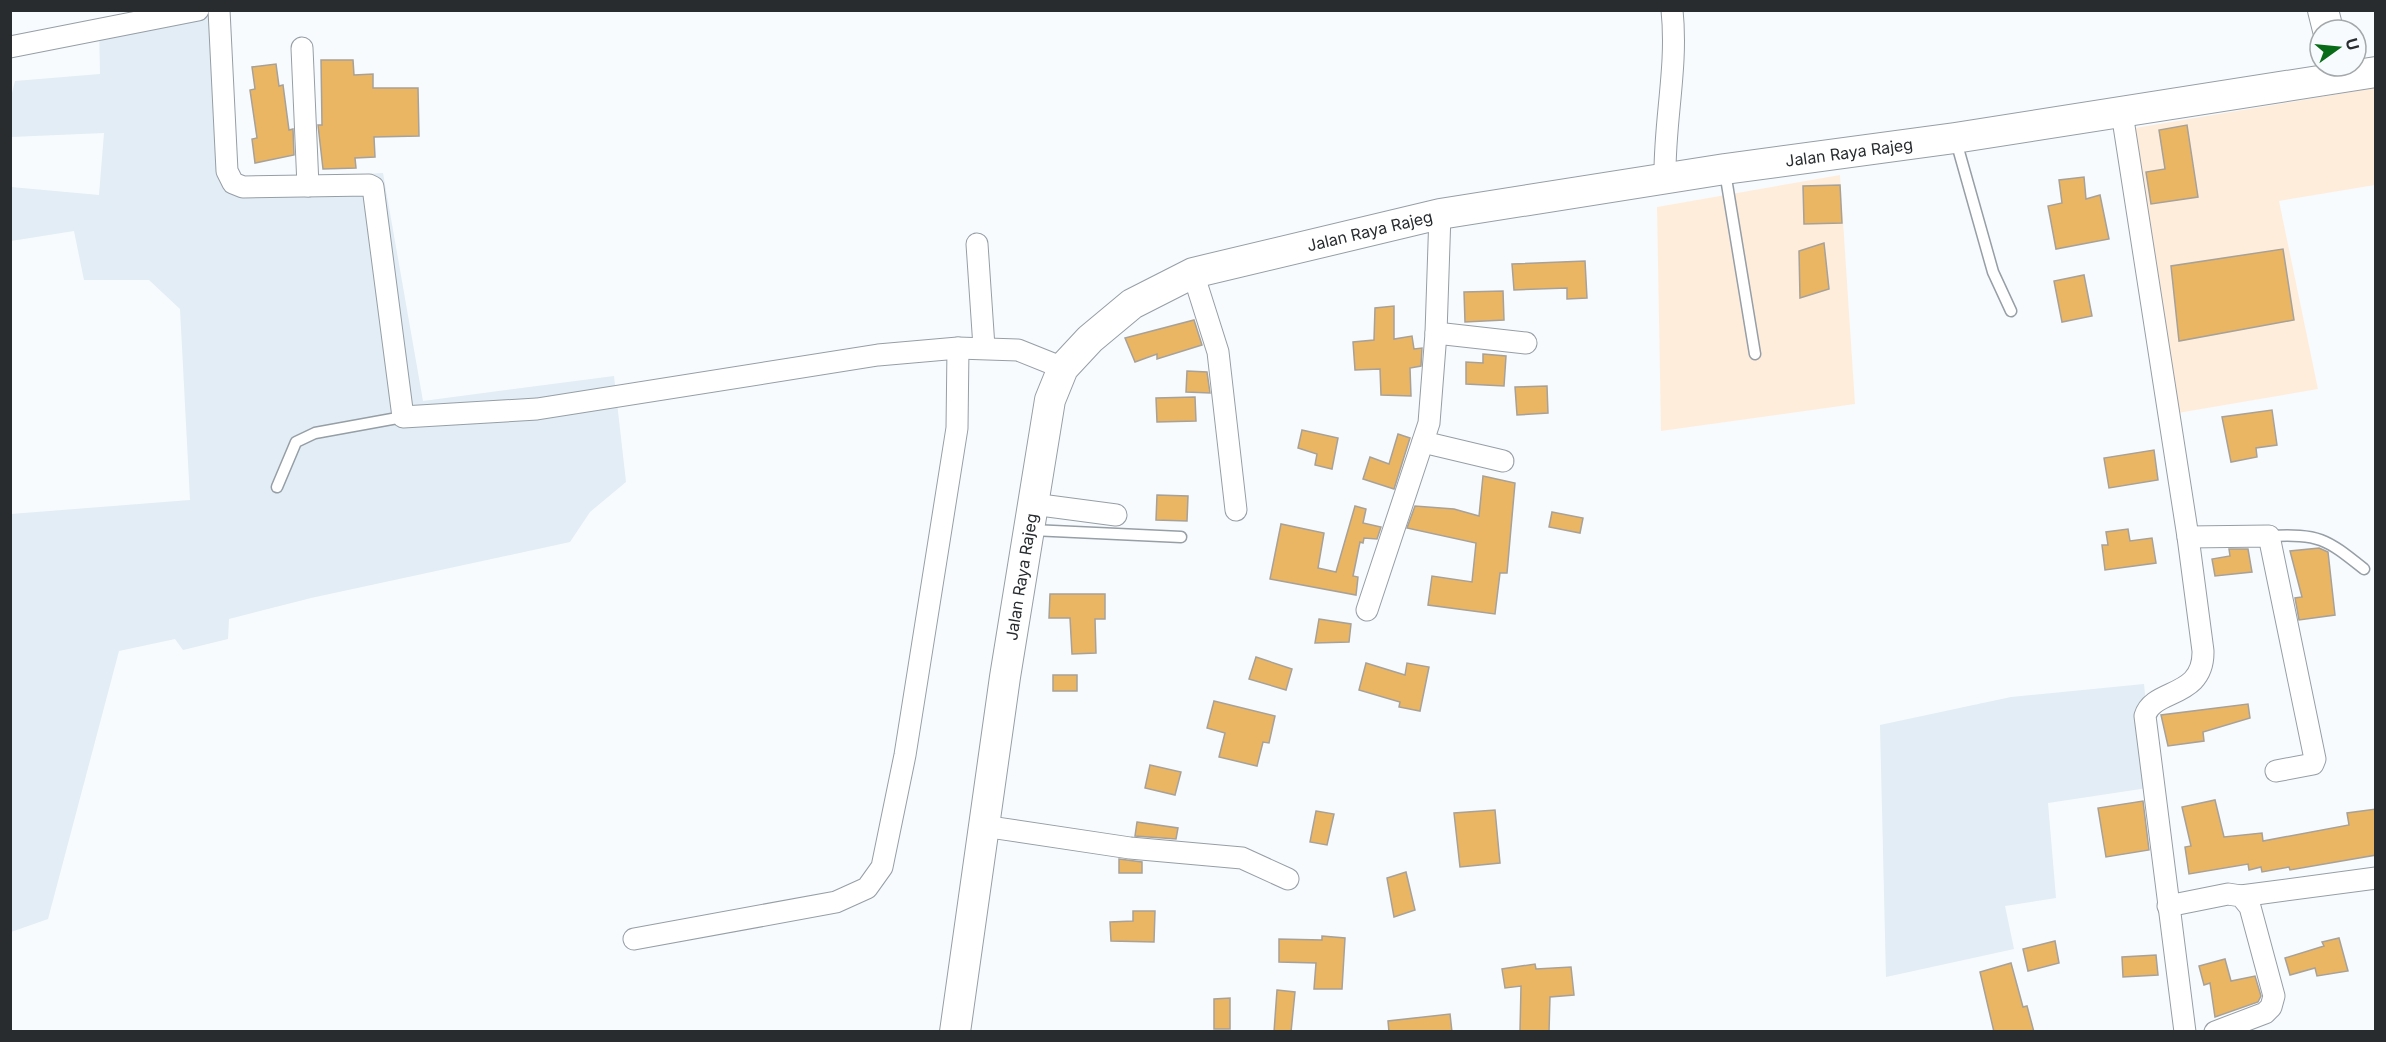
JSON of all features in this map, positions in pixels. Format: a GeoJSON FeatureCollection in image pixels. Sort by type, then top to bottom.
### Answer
{"type":"FeatureCollection","features":[{"type":"Feature","properties":{"kind":"main road","name":"Jalan Raya Rajeg"},"geometry":{"type":"LineString","coordinates":[[955,1032],[983,826],[1050,400],[1063,368],[1090,339],[1132,304],[1193,273],[1440,214],[1725,169],[1955,138],[2122,112],[2308,77]]}},
{"type":"Feature","properties":{"kind":"street"},"geometry":{"type":"LineString","coordinates":[[10,47],[198,10]]}},
{"type":"Feature","properties":{"kind":"street"},"geometry":{"type":"LineString","coordinates":[[219,10],[229,178],[237,186],[243,187],[369,185],[374,189],[403,417],[537,409],[878,355],[958,348],[984,347],[1018,350],[1063,368]]}},
{"type":"Feature","properties":{"kind":"street"},"geometry":{"type":"LineString","coordinates":[[1665,178],[1666,114],[1674,74],[1675,39],[1672,10]]}},
{"type":"Feature","properties":{"kind":"street"},"geometry":{"type":"LineString","coordinates":[[302,48],[308,186]]}},
{"type":"Feature","properties":{"kind":"street"},"geometry":{"type":"LineString","coordinates":[[2122,112],[2188,537],[2204,668],[2193,681],[2150,708],[2145,716],[2185,1032]]}},
{"type":"Feature","properties":{"kind":"street"},"geometry":{"type":"LineString","coordinates":[[1367,610],[1429,423],[1436,333],[1440,214]]}},
{"type":"Feature","properties":{"kind":"street"},"geometry":{"type":"LineString","coordinates":[[977,244],[984,347]]}},
{"type":"Feature","properties":{"kind":"street"},"geometry":{"type":"LineString","coordinates":[[1193,273],[1218,352],[1236,510]]}},
{"type":"Feature","properties":{"kind":"street"},"geometry":{"type":"LineString","coordinates":[[1436,333],[1526,343]]}},
{"type":"Feature","properties":{"kind":"street"},"geometry":{"type":"LineString","coordinates":[[633,939],[836,902],[867,888],[882,867],[905,755],[957,428],[958,348]]}},
{"type":"Feature","properties":{"kind":"street"},"geometry":{"type":"LineString","coordinates":[[1424,442],[1503,461]]}},
{"type":"Feature","properties":{"kind":"street"},"geometry":{"type":"LineString","coordinates":[[1031,517],[1116,515]]}},
{"type":"Feature","properties":{"kind":"street"},"geometry":{"type":"LineString","coordinates":[[2188,537],[2269,536],[2315,759],[2313,764],[2276,771]]}},
{"type":"Feature","properties":{"kind":"street"},"geometry":{"type":"LineString","coordinates":[[983,826],[1130,848],[1242,858],[1288,879]]}},
{"type":"Feature","properties":{"kind":"street"},"geometry":{"type":"LineString","coordinates":[[2168,906],[2228,894],[2241,896],[2376,878]]}},
{"type":"Feature","properties":{"kind":"street"},"geometry":{"type":"LineString","coordinates":[[2215,1032],[2265,1013],[2271,1007],[2274,996],[2250,907],[2241,896]]}},
{"type":"Feature","properties":{"kind":"lane"},"geometry":{"type":"LineString","coordinates":[[1955,138],[1993,272],[2011,312]]}},
{"type":"Feature","properties":{"kind":"lane"},"geometry":{"type":"LineString","coordinates":[[1725,169],[1755,354]]}},
{"type":"Feature","properties":{"kind":"lane"},"geometry":{"type":"LineString","coordinates":[[277,487],[296,442],[315,433],[403,417]]}},
{"type":"Feature","properties":{"kind":"lane"},"geometry":{"type":"LineString","coordinates":[[1031,517],[1181,537]]}},
{"type":"Feature","properties":{"kind":"lane"},"geometry":{"type":"LineString","coordinates":[[2269,536],[2320,537],[2364,569]]}},
{"type":"Feature","properties":{"kind":"shaded area"},"geometry":{"type":"Polygon","coordinates":[[[164,11],[212,11],[224,182],[383,173],[423,401],[614,376],[626,482],[590,512],[570,542],[311,598],[229,619],[228,639],[183,650],[175,639],[119,651],[48,919],[11,932],[11,514],[190,500],[180,309],[149,280],[84,280],[74,231],[11,241],[11,187],[99,195],[104,133],[11,137],[11,97],[15,81],[100,74],[99,25],[164,11]]]}},
{"type":"Feature","properties":{"kind":"shaded area"},"geometry":{"type":"Polygon","coordinates":[[[2375,88],[2375,185],[2279,201],[2318,389],[2172,414],[2129,129],[2375,88]]]}},
{"type":"Feature","properties":{"kind":"shaded area"},"geometry":{"type":"Polygon","coordinates":[[[1840,175],[1855,404],[1661,431],[1657,207],[1840,175]]]}},
{"type":"Feature","properties":{"kind":"shaded area"},"geometry":{"type":"Polygon","coordinates":[[[2144,684],[2154,787],[2048,803],[2056,898],[2005,906],[2014,949],[1886,977],[1880,725],[2011,697],[2144,684]]]}},
{"type":"Feature","properties":{"kind":"building"},"geometry":{"type":"Polygon","coordinates":[[[321,60],[353,60],[354,75],[373,74],[373,88],[418,88],[419,136],[374,137],[375,157],[355,158],[356,168],[323,169],[318,125],[322,125],[321,60]]]}},
{"type":"Feature","properties":{"kind":"building"},"geometry":{"type":"Polygon","coordinates":[[[276,64],[279,86],[283,85],[289,130],[293,129],[294,155],[255,163],[252,139],[257,138],[250,90],[255,89],[252,67],[276,64]]]}},
{"type":"Feature","properties":{"kind":"building"},"geometry":{"type":"Polygon","coordinates":[[[2187,125],[2198,197],[2151,204],[2146,172],[2165,169],[2159,130],[2187,125]]]}},
{"type":"Feature","properties":{"kind":"building"},"geometry":{"type":"Polygon","coordinates":[[[2084,177],[2086,199],[2100,195],[2109,239],[2056,249],[2048,206],[2062,203],[2059,180],[2084,177]]]}},
{"type":"Feature","properties":{"kind":"building"},"geometry":{"type":"Polygon","coordinates":[[[1840,185],[1842,223],[1804,224],[1803,186],[1840,185]]]}},
{"type":"Feature","properties":{"kind":"building"},"geometry":{"type":"Polygon","coordinates":[[[1824,243],[1829,289],[1800,298],[1799,251],[1824,243]]]}},
{"type":"Feature","properties":{"kind":"building"},"geometry":{"type":"Polygon","coordinates":[[[2283,249],[2294,320],[2179,341],[2171,266],[2283,249]]]}},
{"type":"Feature","properties":{"kind":"building"},"geometry":{"type":"Polygon","coordinates":[[[1585,261],[1587,298],[1567,299],[1567,288],[1514,290],[1512,264],[1585,261]]]}},
{"type":"Feature","properties":{"kind":"building"},"geometry":{"type":"Polygon","coordinates":[[[2084,275],[2092,316],[2062,322],[2054,281],[2084,275]]]}},
{"type":"Feature","properties":{"kind":"building"},"geometry":{"type":"Polygon","coordinates":[[[1503,291],[1504,320],[1465,322],[1464,292],[1503,291]]]}},
{"type":"Feature","properties":{"kind":"building"},"geometry":{"type":"Polygon","coordinates":[[[1394,306],[1394,339],[1412,336],[1414,349],[1422,348],[1421,366],[1410,368],[1411,396],[1381,395],[1380,369],[1355,370],[1353,342],[1374,340],[1375,308],[1394,306]]]}},
{"type":"Feature","properties":{"kind":"building"},"geometry":{"type":"Polygon","coordinates":[[[1194,320],[1202,345],[1157,359],[1157,354],[1135,362],[1125,338],[1194,320]]]}},
{"type":"Feature","properties":{"kind":"building"},"geometry":{"type":"Polygon","coordinates":[[[1483,354],[1506,356],[1504,386],[1466,384],[1466,362],[1483,363],[1483,354]]]}},
{"type":"Feature","properties":{"kind":"building"},"geometry":{"type":"Polygon","coordinates":[[[1187,371],[1207,372],[1210,393],[1186,392],[1187,371]]]}},
{"type":"Feature","properties":{"kind":"building"},"geometry":{"type":"Polygon","coordinates":[[[1547,386],[1548,413],[1517,415],[1515,387],[1547,386]]]}},
{"type":"Feature","properties":{"kind":"building"},"geometry":{"type":"Polygon","coordinates":[[[1195,397],[1196,421],[1157,422],[1156,398],[1195,397]]]}},
{"type":"Feature","properties":{"kind":"building"},"geometry":{"type":"Polygon","coordinates":[[[2272,410],[2277,445],[2256,448],[2257,457],[2231,462],[2222,417],[2272,410]]]}},
{"type":"Feature","properties":{"kind":"building"},"geometry":{"type":"Polygon","coordinates":[[[1302,430],[1338,438],[1332,469],[1315,465],[1317,454],[1298,448],[1302,430]]]}},
{"type":"Feature","properties":{"kind":"building"},"geometry":{"type":"Polygon","coordinates":[[[1398,434],[1410,438],[1394,489],[1363,479],[1370,457],[1389,464],[1398,434]]]}},
{"type":"Feature","properties":{"kind":"building"},"geometry":{"type":"Polygon","coordinates":[[[2154,450],[2158,480],[2109,488],[2104,458],[2154,450]]]}},
{"type":"Feature","properties":{"kind":"building"},"geometry":{"type":"Polygon","coordinates":[[[1483,476],[1515,483],[1507,573],[1500,573],[1495,614],[1428,605],[1432,576],[1472,582],[1476,543],[1407,528],[1415,506],[1454,509],[1479,516],[1483,476]]]}},
{"type":"Feature","properties":{"kind":"building"},"geometry":{"type":"Polygon","coordinates":[[[1157,495],[1188,496],[1187,521],[1156,520],[1157,495]]]}},
{"type":"Feature","properties":{"kind":"building"},"geometry":{"type":"Polygon","coordinates":[[[1355,506],[1366,509],[1363,523],[1381,527],[1377,539],[1364,538],[1363,543],[1360,542],[1353,576],[1358,577],[1356,595],[1270,579],[1281,524],[1324,533],[1318,568],[1336,572],[1355,506]]]}},
{"type":"Feature","properties":{"kind":"building"},"geometry":{"type":"Polygon","coordinates":[[[1552,512],[1583,518],[1580,533],[1549,527],[1552,512]]]}},
{"type":"Feature","properties":{"kind":"building"},"geometry":{"type":"Polygon","coordinates":[[[2128,529],[2130,541],[2152,538],[2156,563],[2105,570],[2102,545],[2108,545],[2106,532],[2128,529]]]}},
{"type":"Feature","properties":{"kind":"building"},"geometry":{"type":"Polygon","coordinates":[[[2319,548],[2328,552],[2335,615],[2299,620],[2295,598],[2302,597],[2290,551],[2319,548]]]}},
{"type":"Feature","properties":{"kind":"building"},"geometry":{"type":"Polygon","coordinates":[[[2229,549],[2248,549],[2252,572],[2215,576],[2212,559],[2230,556],[2229,549]]]}},
{"type":"Feature","properties":{"kind":"building"},"geometry":{"type":"Polygon","coordinates":[[[1050,594],[1105,594],[1105,619],[1095,619],[1096,653],[1072,654],[1070,618],[1049,618],[1050,594]]]}},
{"type":"Feature","properties":{"kind":"building"},"geometry":{"type":"Polygon","coordinates":[[[1319,619],[1351,624],[1349,642],[1315,643],[1319,619]]]}},
{"type":"Feature","properties":{"kind":"building"},"geometry":{"type":"Polygon","coordinates":[[[1256,657],[1292,669],[1286,690],[1249,679],[1256,657]]]}},
{"type":"Feature","properties":{"kind":"building"},"geometry":{"type":"Polygon","coordinates":[[[1366,663],[1405,675],[1407,663],[1429,667],[1420,711],[1399,707],[1400,702],[1359,690],[1366,663]]]}},
{"type":"Feature","properties":{"kind":"building"},"geometry":{"type":"Polygon","coordinates":[[[1053,675],[1077,675],[1077,691],[1053,691],[1053,675]]]}},
{"type":"Feature","properties":{"kind":"building"},"geometry":{"type":"Polygon","coordinates":[[[1214,701],[1275,716],[1269,743],[1263,742],[1257,766],[1219,757],[1225,733],[1207,728],[1214,701]]]}},
{"type":"Feature","properties":{"kind":"building"},"geometry":{"type":"Polygon","coordinates":[[[2248,704],[2250,718],[2203,732],[2204,741],[2168,746],[2161,715],[2248,704]]]}},
{"type":"Feature","properties":{"kind":"building"},"geometry":{"type":"Polygon","coordinates":[[[1150,765],[1181,772],[1175,795],[1145,788],[1150,765]]]}},
{"type":"Feature","properties":{"kind":"building"},"geometry":{"type":"Polygon","coordinates":[[[2215,800],[2224,837],[2262,833],[2263,841],[2349,825],[2347,813],[2376,809],[2376,855],[2290,870],[2289,867],[2262,872],[2261,867],[2249,870],[2248,864],[2189,874],[2185,847],[2191,846],[2182,807],[2215,800]]]}},
{"type":"Feature","properties":{"kind":"building"},"geometry":{"type":"Polygon","coordinates":[[[2143,801],[2149,850],[2106,857],[2098,808],[2143,801]]]}},
{"type":"Feature","properties":{"kind":"building"},"geometry":{"type":"Polygon","coordinates":[[[1495,810],[1500,863],[1460,867],[1454,813],[1495,810]]]}},
{"type":"Feature","properties":{"kind":"building"},"geometry":{"type":"Polygon","coordinates":[[[1316,811],[1334,814],[1327,845],[1310,842],[1316,811]]]}},
{"type":"Feature","properties":{"kind":"building"},"geometry":{"type":"Polygon","coordinates":[[[1137,822],[1178,828],[1176,839],[1135,836],[1137,822]]]}},
{"type":"Feature","properties":{"kind":"building"},"geometry":{"type":"Polygon","coordinates":[[[1119,859],[1142,862],[1142,873],[1119,873],[1119,859]]]}},
{"type":"Feature","properties":{"kind":"building"},"geometry":{"type":"Polygon","coordinates":[[[1406,872],[1415,910],[1394,917],[1387,878],[1406,872]]]}},
{"type":"Feature","properties":{"kind":"building"},"geometry":{"type":"Polygon","coordinates":[[[1133,911],[1155,911],[1154,942],[1111,941],[1110,922],[1133,921],[1133,911]]]}},
{"type":"Feature","properties":{"kind":"building"},"geometry":{"type":"Polygon","coordinates":[[[1322,936],[1345,938],[1342,989],[1314,989],[1316,963],[1279,962],[1279,939],[1322,940],[1322,936]]]}},
{"type":"Feature","properties":{"kind":"building"},"geometry":{"type":"Polygon","coordinates":[[[2339,938],[2348,971],[2317,976],[2315,968],[2290,975],[2285,958],[2324,946],[2322,942],[2339,938]]]}},
{"type":"Feature","properties":{"kind":"building"},"geometry":{"type":"Polygon","coordinates":[[[2055,941],[2059,963],[2028,971],[2023,949],[2055,941]]]}},
{"type":"Feature","properties":{"kind":"building"},"geometry":{"type":"Polygon","coordinates":[[[2156,955],[2158,975],[2123,977],[2122,957],[2156,955]]]}},
{"type":"Feature","properties":{"kind":"building"},"geometry":{"type":"Polygon","coordinates":[[[2225,959],[2231,981],[2255,976],[2261,996],[2258,1002],[2215,1017],[2210,983],[2204,985],[2199,966],[2225,959]]]}},
{"type":"Feature","properties":{"kind":"building"},"geometry":{"type":"Polygon","coordinates":[[[2011,963],[2023,1007],[2027,1006],[2034,1032],[1994,1032],[1980,972],[2011,963]]]}},
{"type":"Feature","properties":{"kind":"building"},"geometry":{"type":"Polygon","coordinates":[[[1535,964],[1536,969],[1571,967],[1574,995],[1550,997],[1549,1032],[1520,1032],[1521,986],[1505,988],[1502,969],[1535,964]]]}},
{"type":"Feature","properties":{"kind":"building"},"geometry":{"type":"Polygon","coordinates":[[[1277,990],[1295,992],[1291,1032],[1274,1032],[1277,990]]]}},
{"type":"Feature","properties":{"kind":"building"},"geometry":{"type":"Polygon","coordinates":[[[1230,998],[1230,1029],[1214,1029],[1214,999],[1230,998]]]}},
{"type":"Feature","properties":{"kind":"building"},"geometry":{"type":"Polygon","coordinates":[[[1450,1014],[1452,1032],[1389,1032],[1388,1021],[1450,1014]]]}}]}
